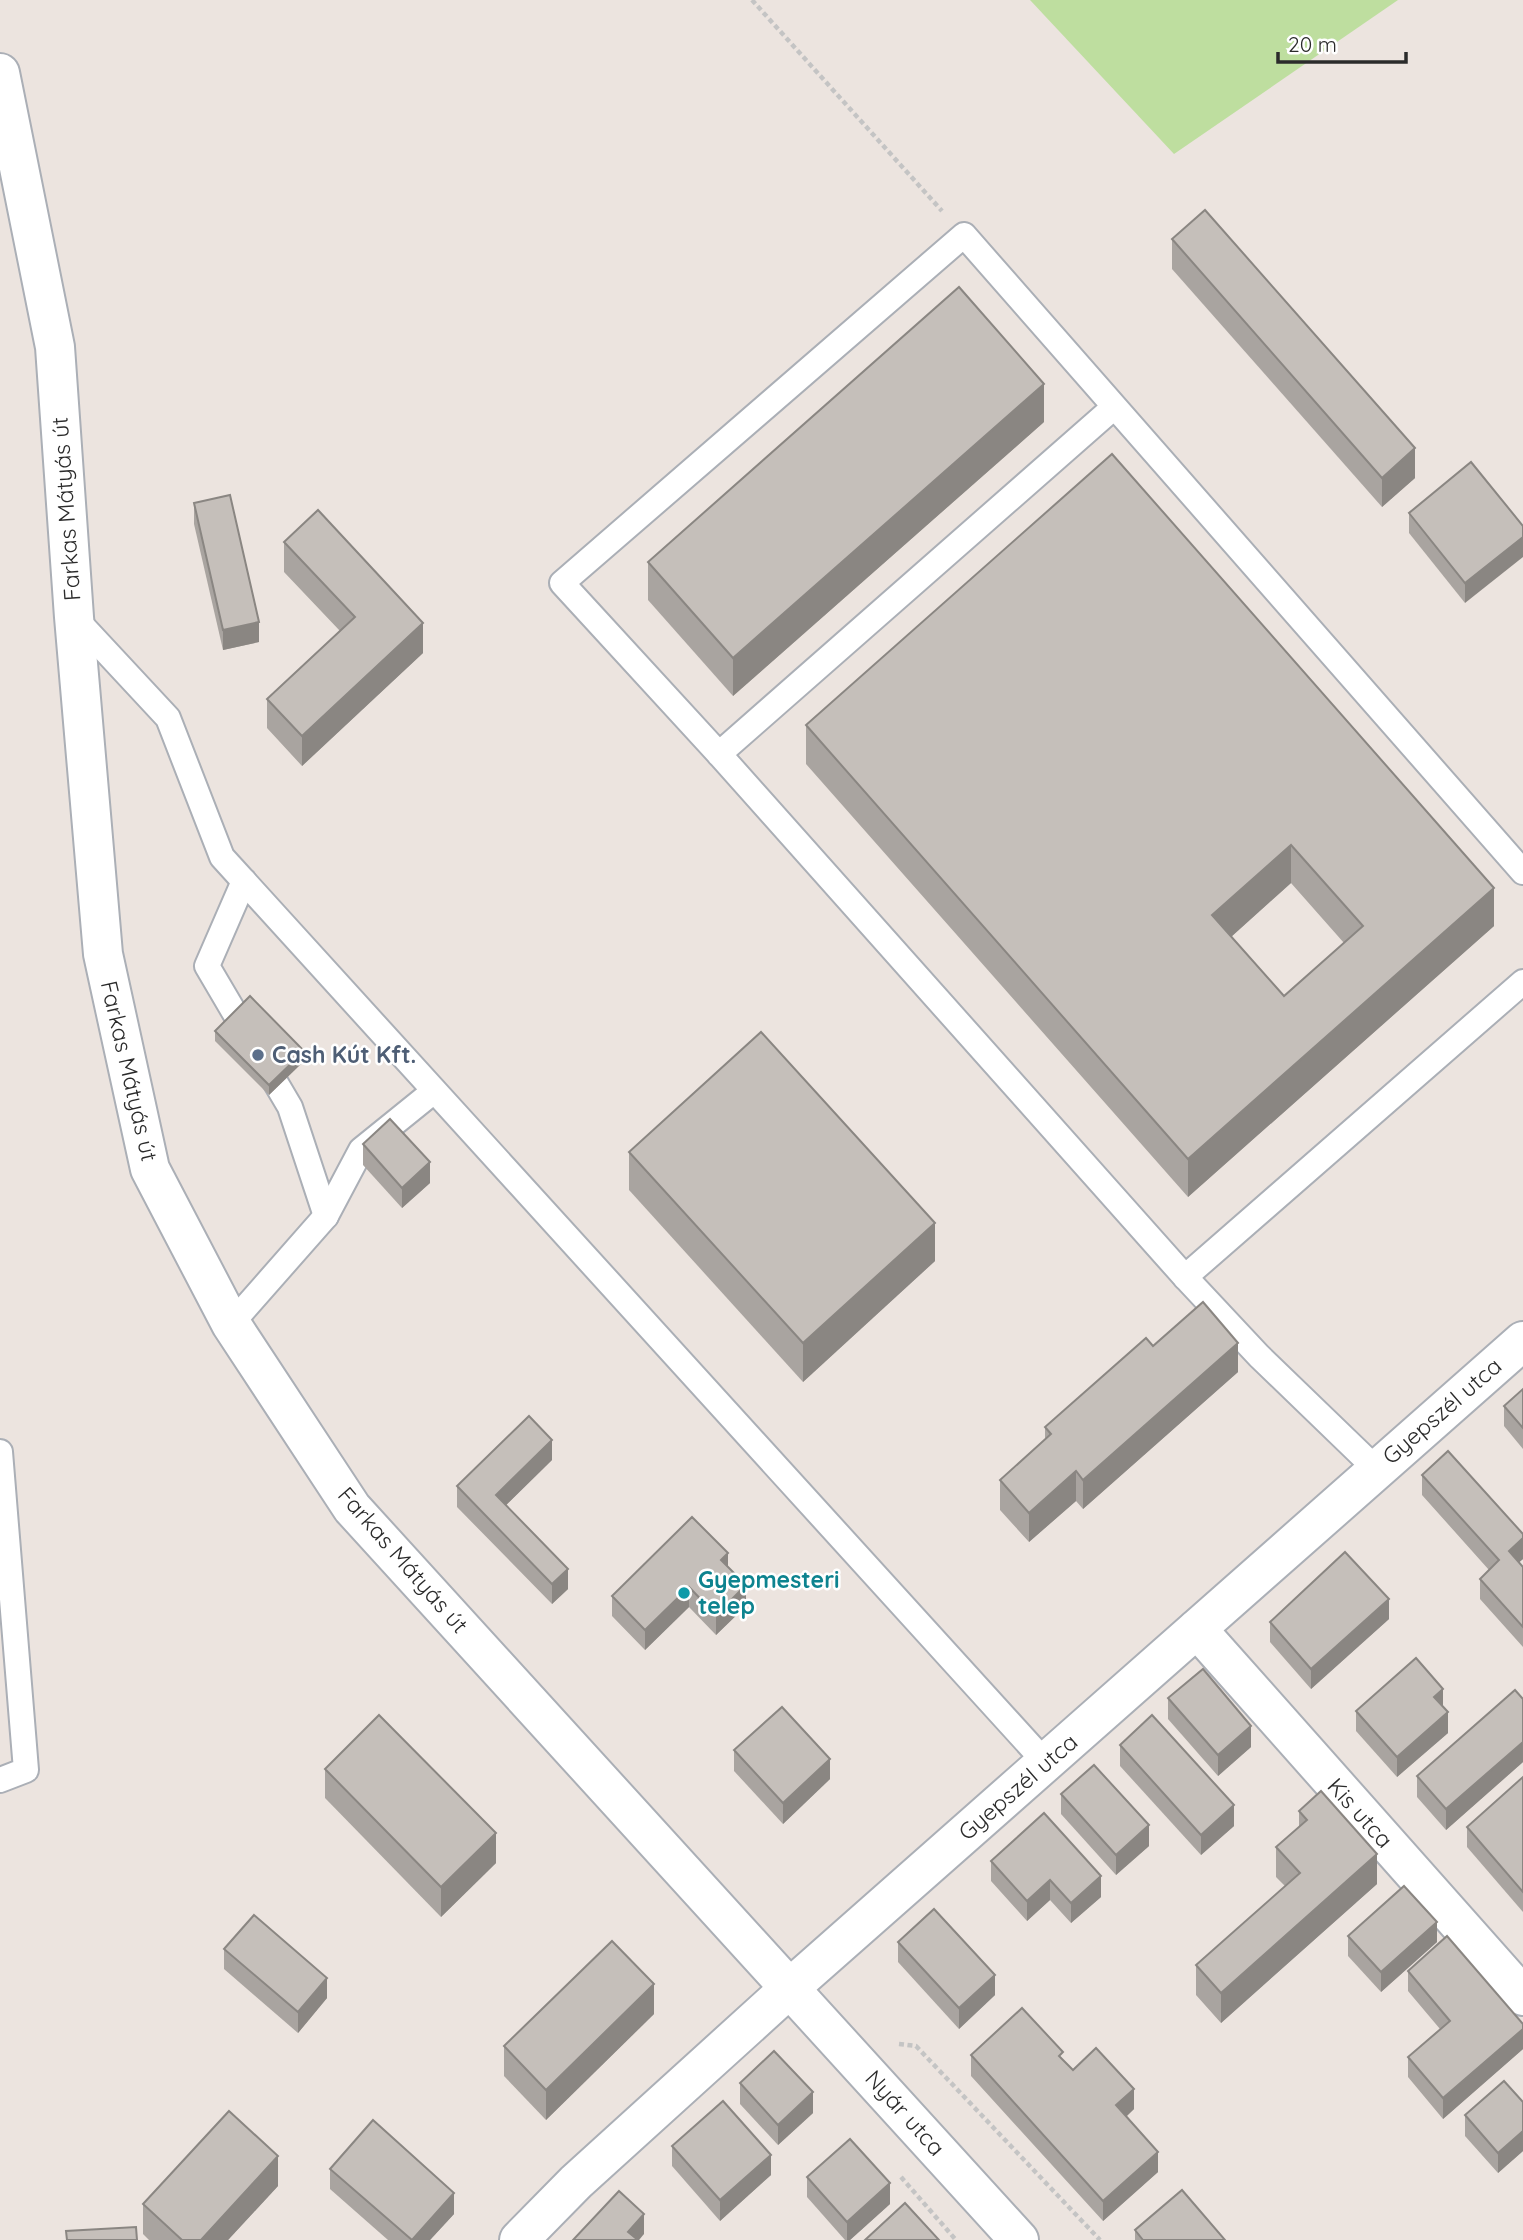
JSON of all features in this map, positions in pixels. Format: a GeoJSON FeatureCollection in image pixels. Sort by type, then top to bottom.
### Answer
{"type":"FeatureCollection","features":[{"type":"Feature","properties":{"kind":"street","name":"Farkas Mátyás út"},"geometry":{"type":"LineString","coordinates":[[4,89],[55,347],[74,617],[103,954],[150,1169],[231,1324],[352,1508],[791,1987]]}},
{"type":"Feature","properties":{"kind":"street","name":"Gyepszél utca"},"geometry":{"type":"LineString","coordinates":[[519,2240],[576,2182],[791,1987],[1523,1341]]}},
{"type":"Feature","properties":{"kind":"street","name":"Kis utca"},"geometry":{"type":"LineString","coordinates":[[1197,1629],[1523,1996]]}},
{"type":"Feature","properties":{"kind":"street","name":"Nyár utca"},"geometry":{"type":"LineString","coordinates":[[791,1987],[1019,2240]]}},
{"type":"Feature","properties":{"kind":"lane"},"geometry":{"type":"LineString","coordinates":[[0,176],[32,231]]}},
{"type":"Feature","properties":{"kind":"lane"},"geometry":{"type":"LineString","coordinates":[[1376,1469],[1259,1356],[1185,1277],[719,754],[562,583],[964,235],[1113,408],[1523,872]]}},
{"type":"Feature","properties":{"kind":"lane"},"geometry":{"type":"LineString","coordinates":[[719,754],[1113,408]]}},
{"type":"Feature","properties":{"kind":"lane"},"geometry":{"type":"LineString","coordinates":[[74,617],[168,718],[222,857],[1045,1762]]}},
{"type":"Feature","properties":{"kind":"lane"},"geometry":{"type":"LineString","coordinates":[[244,881],[207,966],[290,1107],[326,1216]]}},
{"type":"Feature","properties":{"kind":"lane"},"geometry":{"type":"LineString","coordinates":[[1185,1277],[1523,982]]}},
{"type":"Feature","properties":{"kind":"lane"},"geometry":{"type":"LineString","coordinates":[[231,1324],[326,1216],[361,1150],[433,1091]]}},
{"type":"Feature","properties":{"kind":"lane"},"geometry":{"type":"LineString","coordinates":[[0,1451],[26,1770],[0,1780]]}},
{"type":"Feature","properties":{"kind":"path"},"geometry":{"type":"LineString","coordinates":[[752,0],[964,235]]}},
{"type":"Feature","properties":{"kind":"path"},"geometry":{"type":"LineString","coordinates":[[837,2038],[916,2046],[1100,2240]]}},
{"type":"Feature","properties":{"kind":"green space"},"geometry":{"type":"Polygon","coordinates":[[[1030,0],[1398,0],[1174,154],[1030,0]]]}},
{"type":"Feature","properties":{"kind":"building"},"geometry":{"type":"Polygon","coordinates":[[[1205,210],[1415,448],[1382,478],[1172,239],[1205,210]]]}},
{"type":"Feature","properties":{"kind":"building"},"geometry":{"type":"Polygon","coordinates":[[[959,287],[1044,384],[733,658],[648,562],[959,287]]]}},
{"type":"Feature","properties":{"kind":"building"},"geometry":{"type":"Polygon","coordinates":[[[1112,454],[1494,888],[1188,1159],[806,725],[1112,454]],[[1291,845],[1212,915],[1284,996],[1363,926],[1291,845]]]}},
{"type":"Feature","properties":{"kind":"building"},"geometry":{"type":"Polygon","coordinates":[[[1471,462],[1523,526],[1523,537],[1465,583],[1409,513],[1471,462]]]}},
{"type":"Feature","properties":{"kind":"building"},"geometry":{"type":"Polygon","coordinates":[[[230,495],[259,622],[223,630],[194,503],[230,495]]]}},
{"type":"Feature","properties":{"kind":"building"},"geometry":{"type":"Polygon","coordinates":[[[318,510],[423,623],[302,736],[267,699],[355,617],[284,542],[318,510]]]}},
{"type":"Feature","properties":{"kind":"building"},"geometry":{"type":"Polygon","coordinates":[[[250,996],[304,1051],[269,1085],[215,1031],[250,996]]]}},
{"type":"Feature","properties":{"kind":"building"},"geometry":{"type":"Polygon","coordinates":[[[761,1032],[935,1223],[803,1343],[629,1152],[761,1032]]]}},
{"type":"Feature","properties":{"kind":"building"},"geometry":{"type":"Polygon","coordinates":[[[390,1119],[430,1162],[402,1188],[363,1144],[390,1119]]]}},
{"type":"Feature","properties":{"kind":"building"},"geometry":{"type":"Polygon","coordinates":[[[1203,1302],[1238,1343],[1083,1480],[1076,1471],[1029,1513],[1000,1480],[1051,1434],[1045,1427],[1146,1338],[1153,1346],[1203,1302]]]}},
{"type":"Feature","properties":{"kind":"building"},"geometry":{"type":"Polygon","coordinates":[[[1523,1389],[1523,1428],[1504,1406],[1523,1389]]]}},
{"type":"Feature","properties":{"kind":"building"},"geometry":{"type":"Polygon","coordinates":[[[529,1416],[552,1440],[496,1495],[568,1569],[552,1584],[457,1486],[529,1416]]]}},
{"type":"Feature","properties":{"kind":"building"},"geometry":{"type":"Polygon","coordinates":[[[1448,1451],[1523,1534],[1523,1538],[1509,1551],[1523,1567],[1523,1627],[1480,1579],[1499,1560],[1422,1475],[1448,1451]]]}},
{"type":"Feature","properties":{"kind":"building","name":"Gyepmesteri telep"},"geometry":{"type":"Polygon","coordinates":[[[692,1517],[728,1553],[721,1560],[746,1585],[716,1615],[689,1587],[645,1630],[612,1596],[692,1517]]]}},
{"type":"Feature","properties":{"kind":"building"},"geometry":{"type":"Polygon","coordinates":[[[1345,1552],[1389,1599],[1311,1669],[1270,1622],[1345,1552]]]}},
{"type":"Feature","properties":{"kind":"building"},"geometry":{"type":"Polygon","coordinates":[[[1416,1658],[1443,1689],[1434,1697],[1448,1712],[1397,1757],[1356,1711],[1416,1658]]]}},
{"type":"Feature","properties":{"kind":"building"},"geometry":{"type":"Polygon","coordinates":[[[1203,1669],[1251,1726],[1218,1755],[1168,1698],[1203,1669]]]}},
{"type":"Feature","properties":{"kind":"building"},"geometry":{"type":"Polygon","coordinates":[[[1515,1690],[1523,1699],[1523,1742],[1446,1809],[1417,1776],[1515,1690]]]}},
{"type":"Feature","properties":{"kind":"building"},"geometry":{"type":"Polygon","coordinates":[[[782,1707],[830,1759],[783,1803],[734,1750],[782,1707]]]}},
{"type":"Feature","properties":{"kind":"building"},"geometry":{"type":"Polygon","coordinates":[[[379,1715],[496,1833],[441,1887],[325,1769],[379,1715]]]}},
{"type":"Feature","properties":{"kind":"building"},"geometry":{"type":"Polygon","coordinates":[[[1152,1715],[1234,1805],[1201,1835],[1120,1745],[1152,1715]]]}},
{"type":"Feature","properties":{"kind":"building"},"geometry":{"type":"Polygon","coordinates":[[[1094,1765],[1149,1825],[1116,1855],[1061,1794],[1094,1765]]]}},
{"type":"Feature","properties":{"kind":"building"},"geometry":{"type":"Polygon","coordinates":[[[1523,1777],[1523,1892],[1467,1827],[1523,1777]]]}},
{"type":"Feature","properties":{"kind":"building"},"geometry":{"type":"Polygon","coordinates":[[[1321,1791],[1377,1854],[1221,1993],[1196,1965],[1300,1873],[1276,1847],[1307,1820],[1299,1811],[1321,1791]]]}},
{"type":"Feature","properties":{"kind":"building"},"geometry":{"type":"Polygon","coordinates":[[[1044,1813],[1101,1876],[1071,1903],[1050,1880],[1027,1901],[991,1861],[1044,1813]]]}},
{"type":"Feature","properties":{"kind":"building"},"geometry":{"type":"Polygon","coordinates":[[[1404,1886],[1437,1922],[1381,1972],[1348,1936],[1404,1886]]]}},
{"type":"Feature","properties":{"kind":"building"},"geometry":{"type":"Polygon","coordinates":[[[934,1909],[995,1975],[959,2008],[898,1942],[934,1909]]]}},
{"type":"Feature","properties":{"kind":"building"},"geometry":{"type":"Polygon","coordinates":[[[254,1915],[327,1978],[298,2012],[224,1949],[254,1915]]]}},
{"type":"Feature","properties":{"kind":"building"},"geometry":{"type":"Polygon","coordinates":[[[1447,1936],[1523,2024],[1523,2029],[1443,2098],[1408,2057],[1450,2021],[1408,1971],[1447,1936]]]}},
{"type":"Feature","properties":{"kind":"building"},"geometry":{"type":"Polygon","coordinates":[[[612,1941],[654,1984],[546,2090],[504,2046],[612,1941]]]}},
{"type":"Feature","properties":{"kind":"building"},"geometry":{"type":"Polygon","coordinates":[[[1022,2008],[1063,2052],[1059,2056],[1073,2070],[1096,2048],[1134,2089],[1116,2105],[1158,2152],[1103,2201],[971,2055],[1022,2008]]]}},
{"type":"Feature","properties":{"kind":"building"},"geometry":{"type":"Polygon","coordinates":[[[774,2051],[813,2092],[778,2125],[740,2083],[774,2051]]]}},
{"type":"Feature","properties":{"kind":"building"},"geometry":{"type":"Polygon","coordinates":[[[1504,2081],[1523,2102],[1523,2131],[1498,2153],[1465,2115],[1504,2081]]]}},
{"type":"Feature","properties":{"kind":"building"},"geometry":{"type":"Polygon","coordinates":[[[723,2101],[771,2155],[720,2200],[672,2146],[723,2101]]]}},
{"type":"Feature","properties":{"kind":"building"},"geometry":{"type":"Polygon","coordinates":[[[229,2111],[278,2156],[201,2240],[182,2240],[143,2204],[229,2111]]]}},
{"type":"Feature","properties":{"kind":"building"},"geometry":{"type":"Polygon","coordinates":[[[373,2120],[454,2193],[412,2240],[330,2169],[373,2120]]]}},
{"type":"Feature","properties":{"kind":"building"},"geometry":{"type":"Polygon","coordinates":[[[850,2139],[890,2183],[847,2222],[807,2177],[850,2139]]]}},
{"type":"Feature","properties":{"kind":"building"},"geometry":{"type":"Polygon","coordinates":[[[1182,2190],[1225,2240],[1143,2240],[1135,2230],[1182,2190]]]}},
{"type":"Feature","properties":{"kind":"building"},"geometry":{"type":"Polygon","coordinates":[[[619,2191],[644,2214],[628,2232],[638,2240],[573,2240],[619,2191]]]}},
{"type":"Feature","properties":{"kind":"building"},"geometry":{"type":"Polygon","coordinates":[[[905,2203],[939,2240],[865,2240],[905,2203]]]}},
{"type":"Feature","properties":{"kind":"building"},"geometry":{"type":"Polygon","coordinates":[[[136,2227],[137,2240],[67,2240],[66,2231],[136,2227]]]}},
{"type":"Feature","properties":{"kind":"place","name":"Cash Kút Kft."},"geometry":{"type":"Point","coordinates":[258,1055]}},
{"type":"Feature","properties":{"kind":"place","name":"Gyepmesteri telep"},"geometry":{"type":"Point","coordinates":[684,1593]}}]}
